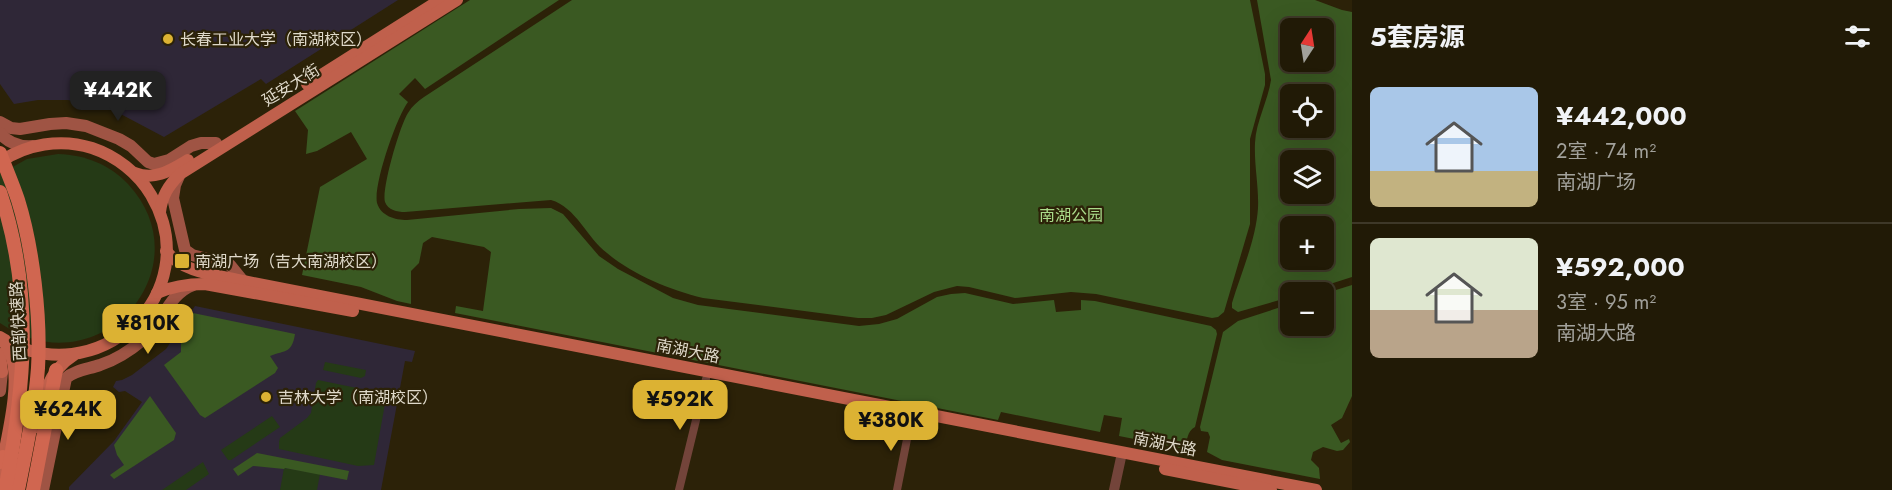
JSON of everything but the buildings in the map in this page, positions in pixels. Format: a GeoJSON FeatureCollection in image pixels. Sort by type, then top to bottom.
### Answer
{"type":"FeatureCollection","features":[{"type":"Feature","properties":{"kind":"highway","name":"西部快速路"},"geometry":{"type":"LineString","coordinates":[[0,153],[18,201],[35,286],[38,368],[18,490]]}},
{"type":"Feature","properties":{"kind":"highway","name":"西部快速路"},"geometry":{"type":"LineString","coordinates":[[0,192],[13,236],[20,278],[23,355],[17,424],[5,490]]}},
{"type":"Feature","properties":{"kind":"highway"},"geometry":{"type":"LineString","coordinates":[[33,490],[56,370]]}},
{"type":"Feature","properties":{"kind":"main road","name":"延安大街"},"geometry":{"type":"LineString","coordinates":[[133,172],[149,177],[160,175],[440,0]]}},
{"type":"Feature","properties":{"kind":"main road","name":"延安大街"},"geometry":{"type":"LineString","coordinates":[[160,212],[162,199],[168,186],[180,174],[457,0]]}},
{"type":"Feature","properties":{"kind":"main road"},"geometry":{"type":"LineString","coordinates":[[0,122],[20,129],[66,123],[86,126],[119,139],[148,162],[154,164],[169,160],[191,146],[216,142]]}},
{"type":"Feature","properties":{"kind":"main road"},"geometry":{"type":"LineString","coordinates":[[0,133],[15,145],[23,147],[68,143],[90,147],[110,156],[133,172],[150,193],[160,212],[166,251],[163,277],[157,293],[143,316],[127,332],[108,344],[76,354],[54,355],[32,351],[1,337]]}},
{"type":"Feature","properties":{"kind":"main road"},"geometry":{"type":"LineString","coordinates":[[0,162],[34,146]]}},
{"type":"Feature","properties":{"kind":"main road"},"geometry":{"type":"LineString","coordinates":[[180,174],[173,198],[185,250],[192,255],[230,265],[243,281]]}},
{"type":"Feature","properties":{"kind":"main road","name":"南湖大路"},"geometry":{"type":"LineString","coordinates":[[166,251],[177,263],[192,269],[243,281],[1121,457],[1271,490]]}},
{"type":"Feature","properties":{"kind":"main road"},"geometry":{"type":"LineString","coordinates":[[43,490],[66,378],[71,374],[103,365],[135,346],[155,327],[180,292],[197,284]]}},
{"type":"Feature","properties":{"kind":"main road","name":"南湖大路"},"geometry":{"type":"LineString","coordinates":[[157,293],[172,287],[197,284],[259,293],[911,419],[1316,490]]}},
{"type":"Feature","properties":{"kind":"main road"},"geometry":{"type":"LineString","coordinates":[[0,476],[15,384],[15,369],[11,353],[1,337]]}},
{"type":"Feature","properties":{"kind":"main road"},"geometry":{"type":"LineString","coordinates":[[0,354],[1,377]]}},
{"type":"Feature","properties":{"kind":"main road"},"geometry":{"type":"LineString","coordinates":[[24,490],[42,397],[56,370],[76,354]]}},
{"type":"Feature","properties":{"kind":"street"},"geometry":{"type":"LineString","coordinates":[[679,490],[706,379]]}},
{"type":"Feature","properties":{"kind":"street"},"geometry":{"type":"LineString","coordinates":[[897,490],[911,419]]}},
{"type":"Feature","properties":{"kind":"street"},"geometry":{"type":"LineString","coordinates":[[1114,490],[1121,457]]}},
{"type":"Feature","properties":{"kind":"shaded area","name":"长春工业大学（南湖校区）"},"geometry":{"type":"Polygon","coordinates":[[[0,0],[398,0],[266,84],[261,79],[164,137],[113,110],[68,100],[38,100],[14,104],[0,84],[0,0]]]}},
{"type":"Feature","properties":{"kind":"shaded area","name":"吉林大学（南湖校区）"},"geometry":{"type":"Polygon","coordinates":[[[195,306],[415,351],[412,362],[405,361],[381,490],[69,490],[69,487],[114,441],[142,402],[125,391],[119,392],[113,387],[116,381],[132,375],[166,349],[195,306]]]}},
{"type":"Feature","properties":{"kind":"green space"},"geometry":{"type":"Polygon","coordinates":[[[470,0],[559,0],[425,89],[415,78],[399,94],[408,102],[387,151],[377,194],[377,203],[385,214],[407,220],[551,208],[563,214],[599,256],[618,269],[673,298],[698,305],[859,326],[897,319],[937,297],[965,293],[1013,304],[1054,300],[1056,312],[1081,310],[1081,300],[1095,301],[1211,326],[1217,334],[1195,427],[1189,434],[1185,449],[1119,436],[1122,418],[1104,415],[1100,432],[1001,412],[998,420],[455,313],[456,306],[483,311],[491,252],[484,247],[432,237],[423,243],[419,263],[411,271],[411,304],[361,287],[302,275],[320,187],[367,159],[351,132],[317,151],[306,154],[308,130],[295,111],[470,0]]]}},
{"type":"Feature","properties":{"kind":"green space","name":"南湖公园"},"geometry":{"type":"Polygon","coordinates":[[[572,0],[1250,0],[1265,74],[1265,85],[1250,139],[1250,224],[1224,312],[1212,318],[1096,294],[1071,292],[1015,298],[957,286],[934,292],[886,315],[858,318],[703,298],[678,291],[640,275],[617,261],[600,247],[567,209],[551,200],[405,212],[388,207],[385,195],[388,172],[400,130],[413,106],[572,0]]]}},
{"type":"Feature","properties":{"kind":"green space"},"geometry":{"type":"Polygon","coordinates":[[[1257,0],[1315,0],[1352,12],[1352,277],[1334,283],[1280,282],[1280,300],[1238,312],[1232,308],[1232,303],[1257,220],[1256,135],[1271,80],[1257,0]]]}},
{"type":"Feature","properties":{"kind":"green space"},"geometry":{"type":"Polygon","coordinates":[[[58,154],[78,156],[96,162],[113,171],[128,184],[149,217],[155,251],[148,283],[130,310],[104,331],[72,342],[37,340],[0,323],[0,174],[27,159],[58,154]]]}},
{"type":"Feature","properties":{"kind":"green space"},"geometry":{"type":"Polygon","coordinates":[[[1352,285],[1352,396],[1342,418],[1331,425],[1341,443],[1349,439],[1350,442],[1343,450],[1337,451],[1323,447],[1313,452],[1311,460],[1319,468],[1320,479],[1222,460],[1207,452],[1210,437],[1208,432],[1201,431],[1200,427],[1223,332],[1238,321],[1280,307],[1280,336],[1334,336],[1334,291],[1352,285]]]}},
{"type":"Feature","properties":{"kind":"green space"},"geometry":{"type":"Polygon","coordinates":[[[193,313],[295,334],[290,348],[270,356],[278,368],[275,373],[205,418],[200,415],[164,365],[181,352],[181,343],[176,340],[193,313]]]}},
{"type":"Feature","properties":{"kind":"green space"},"geometry":{"type":"Polygon","coordinates":[[[325,362],[366,370],[365,376],[361,378],[323,370],[325,362]]]}},
{"type":"Feature","properties":{"kind":"green space"},"geometry":{"type":"Polygon","coordinates":[[[318,380],[386,394],[374,465],[358,466],[279,449],[280,438],[311,413],[318,380]]]}},
{"type":"Feature","properties":{"kind":"green space"},"geometry":{"type":"Polygon","coordinates":[[[150,396],[176,433],[174,440],[114,479],[110,475],[124,465],[114,445],[150,396]]]}},
{"type":"Feature","properties":{"kind":"green space"},"geometry":{"type":"Polygon","coordinates":[[[272,416],[280,427],[228,460],[221,450],[272,416]]]}},
{"type":"Feature","properties":{"kind":"green space"},"geometry":{"type":"Polygon","coordinates":[[[257,453],[349,471],[347,480],[285,468],[253,466],[238,476],[233,469],[257,453]]]}},
{"type":"Feature","properties":{"kind":"green space"},"geometry":{"type":"Polygon","coordinates":[[[203,462],[209,474],[186,490],[162,490],[203,462]]]}},
{"type":"Feature","properties":{"kind":"green space"},"geometry":{"type":"Polygon","coordinates":[[[284,468],[320,474],[317,490],[280,490],[284,468]]]}},
{"type":"Feature","properties":{"kind":"place","name":"长春工业大学（南湖校区）"},"geometry":{"type":"Point","coordinates":[168,39]}},
{"type":"Feature","properties":{"kind":"place","name":"南湖广场（吉大南湖校区）"},"geometry":{"type":"Point","coordinates":[182,261]}},
{"type":"Feature","properties":{"kind":"place","name":"吉林大学（南湖校区）"},"geometry":{"type":"Point","coordinates":[266,397]}}]}
